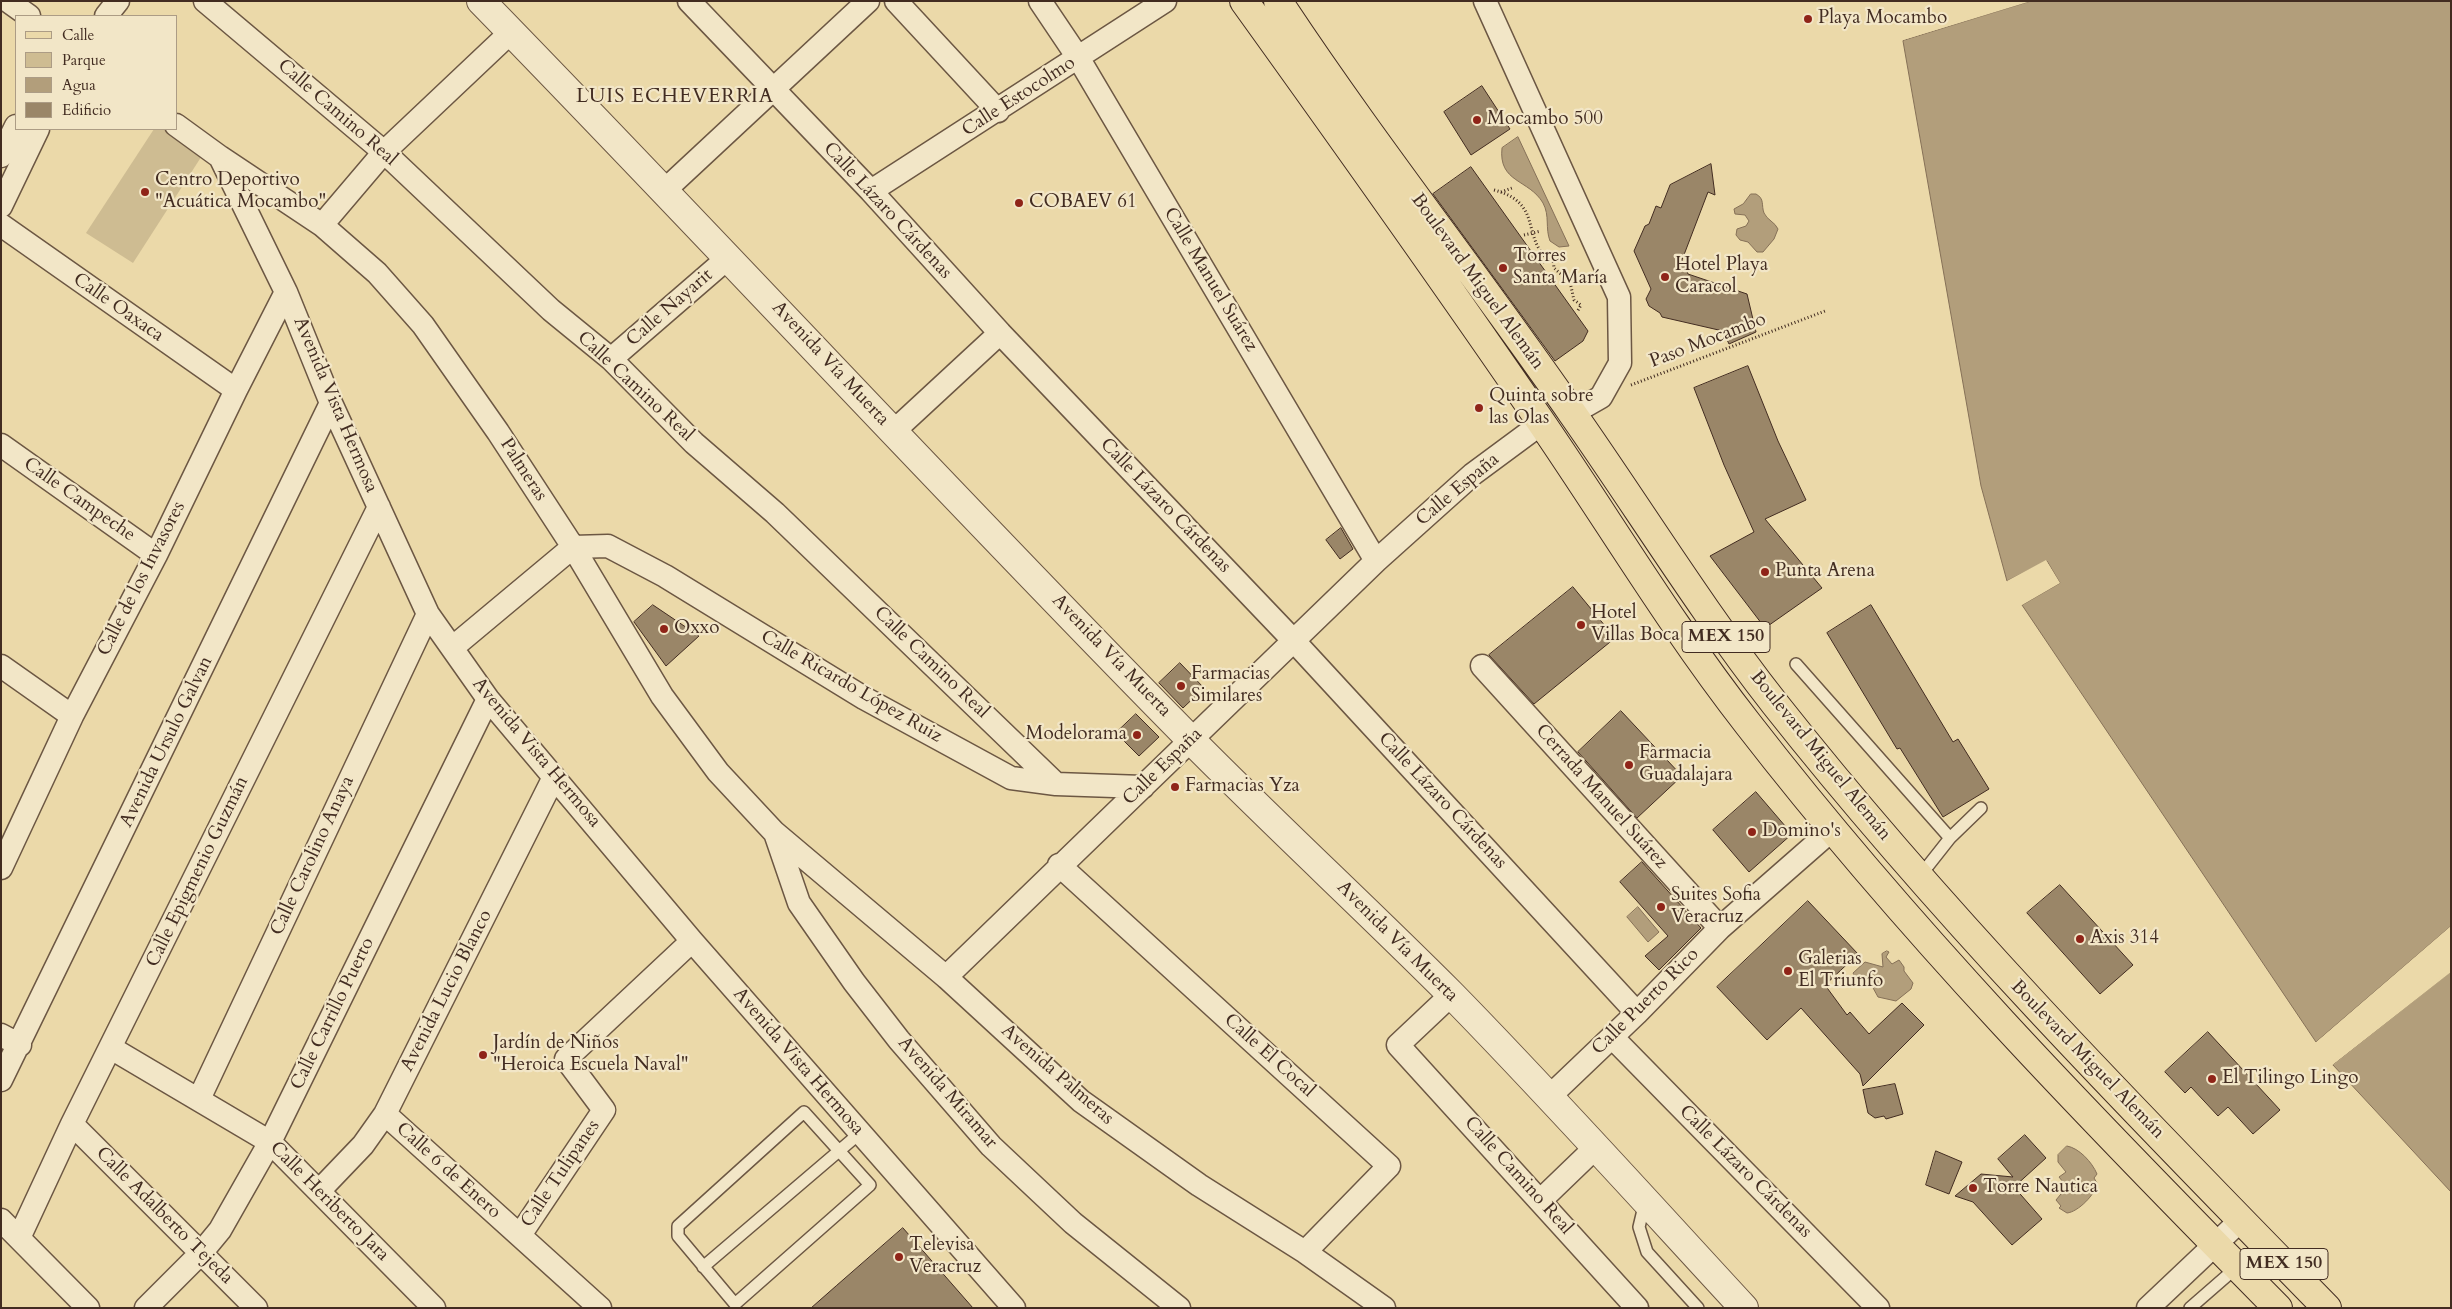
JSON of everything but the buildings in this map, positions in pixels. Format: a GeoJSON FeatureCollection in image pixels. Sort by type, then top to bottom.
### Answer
{"type":"FeatureCollection","features":[{"type":"Feature","properties":{"kind":"main road","name":"Boulevard Miguel Alemán"},"geometry":{"type":"LineString","coordinates":[[1244,1],[1542,423],[1660,602],[1746,722],[1833,829],[1966,984],[2278,1308]]}},
{"type":"Feature","properties":{"kind":"main road","name":"Boulevard Miguel Alemán"},"geometry":{"type":"LineString","coordinates":[[1278,1],[1321,67],[1572,413],[1668,556],[1773,702],[2006,975],[2327,1308]]}},
{"type":"Feature","properties":{"kind":"street"},"geometry":{"type":"LineString","coordinates":[[8,1],[27,15]]}},
{"type":"Feature","properties":{"kind":"street"},"geometry":{"type":"LineString","coordinates":[[107,15],[118,1]]}},
{"type":"Feature","properties":{"kind":"street","name":"Calle Camino Real"},"geometry":{"type":"LineString","coordinates":[[205,1],[384,152],[551,310],[611,359],[694,443],[775,513],[1056,784]]}},
{"type":"Feature","properties":{"kind":"street","name":"Avenida Vía Muerta"},"geometry":{"type":"LineString","coordinates":[[481,1],[665,190],[1191,740],[1451,995],[1596,1147],[1744,1308]]}},
{"type":"Feature","properties":{"kind":"street","name":"Calle Lázaro Cárdenas"},"geometry":{"type":"LineString","coordinates":[[689,1],[870,191],[1000,334],[1294,640],[1637,1013]]}},
{"type":"Feature","properties":{"kind":"street"},"geometry":{"type":"LineString","coordinates":[[665,190],[868,1]]}},
{"type":"Feature","properties":{"kind":"street"},"geometry":{"type":"LineString","coordinates":[[896,1],[998,111]]}},
{"type":"Feature","properties":{"kind":"street","name":"Calle Manuel Suárez"},"geometry":{"type":"LineString","coordinates":[[1040,1],[1079,59],[1376,561]]}},
{"type":"Feature","properties":{"kind":"street","name":"Calle Estocolmo"},"geometry":{"type":"LineString","coordinates":[[870,191],[1079,59],[1165,1]]}},
{"type":"Feature","properties":{"kind":"street"},"geometry":{"type":"LineString","coordinates":[[1485,1],[1618,297],[1620,363],[1600,397],[1572,413]]}},
{"type":"Feature","properties":{"kind":"street"},"geometry":{"type":"LineString","coordinates":[[322,225],[384,152],[511,32]]}},
{"type":"Feature","properties":{"kind":"street","name":"Avenida Vista Hermosa"},"geometry":{"type":"LineString","coordinates":[[178,126],[220,157],[286,292],[331,403],[428,614],[488,699],[692,942],[1014,1308]]}},
{"type":"Feature","properties":{"kind":"street"},"geometry":{"type":"LineString","coordinates":[[1,156],[15,128]]}},
{"type":"Feature","properties":{"kind":"street"},"geometry":{"type":"LineString","coordinates":[[1,206],[38,130]]}},
{"type":"Feature","properties":{"kind":"street","name":"Palmeras"},"geometry":{"type":"LineString","coordinates":[[220,157],[322,225],[376,273],[423,325],[498,432],[573,547],[662,696],[718,772],[774,832]]}},
{"type":"Feature","properties":{"kind":"street","name":"Calle Oaxaca"},"geometry":{"type":"LineString","coordinates":[[1,225],[236,390]]}},
{"type":"Feature","properties":{"kind":"street","name":"Calle Nayarit"},"geometry":{"type":"LineString","coordinates":[[611,359],[729,257]]}},
{"type":"Feature","properties":{"kind":"street","name":"Calle de los Invasores"},"geometry":{"type":"LineString","coordinates":[[1,868],[72,716],[156,555],[286,292]]}},
{"type":"Feature","properties":{"kind":"street"},"geometry":{"type":"LineString","coordinates":[[894,431],[1000,334]]}},
{"type":"Feature","properties":{"kind":"street","name":"Avenida Ursulo Galvan"},"geometry":{"type":"LineString","coordinates":[[1,1080],[10,1040],[331,403]]}},
{"type":"Feature","properties":{"kind":"street","name":"Calle España"},"geometry":{"type":"LineString","coordinates":[[946,977],[1059,865],[1376,561],[1473,474],[1542,423]]}},
{"type":"Feature","properties":{"kind":"street","name":"Calle Campeche"},"geometry":{"type":"LineString","coordinates":[[1,445],[156,555]]}},
{"type":"Feature","properties":{"kind":"street","name":"Calle Epigmenio Guzmán"},"geometry":{"type":"LineString","coordinates":[[19,1238],[72,1124],[379,507]]}},
{"type":"Feature","properties":{"kind":"street","name":"Calle Ricardo López Ruiz"},"geometry":{"type":"LineString","coordinates":[[573,547],[608,546],[665,576],[864,698],[1011,778],[1056,784],[1143,786]]}},
{"type":"Feature","properties":{"kind":"street"},"geometry":{"type":"LineString","coordinates":[[452,648],[573,547]]}},
{"type":"Feature","properties":{"kind":"street","name":"Calle Carolino Anaya"},"geometry":{"type":"LineString","coordinates":[[199,1099],[428,614]]}},
{"type":"Feature","properties":{"kind":"street"},"geometry":{"type":"LineString","coordinates":[[1,666],[72,716]]}},
{"type":"Feature","properties":{"kind":"street","name":"Cerrada Manuel Suárez"},"geometry":{"type":"LineString","coordinates":[[1482,666],[1720,928]]}},
{"type":"Feature","properties":{"kind":"street","name":"Calle Carrillo Puerto"},"geometry":{"type":"LineString","coordinates":[[146,1308],[201,1253],[220,1230],[270,1142],[488,699]]}},
{"type":"Feature","properties":{"kind":"street","name":"Avenida Lucio Blanco"},"geometry":{"type":"LineString","coordinates":[[319,1191],[363,1145],[385,1114],[554,777]]}},
{"type":"Feature","properties":{"kind":"street","name":"Calle Puerto Rico"},"geometry":{"type":"LineString","coordinates":[[1549,1097],[1637,1013],[1720,928],[1833,829]]}},
{"type":"Feature","properties":{"kind":"street","name":"Avenida Palmeras"},"geometry":{"type":"LineString","coordinates":[[774,832],[946,977],[1082,1101],[1199,1185],[1305,1252],[1384,1308]]}},
{"type":"Feature","properties":{"kind":"street","name":"Avenida Miramar"},"geometry":{"type":"LineString","coordinates":[[774,832],[799,903],[854,982],[899,1040],[991,1146],[1073,1223],[1178,1308]]}},
{"type":"Feature","properties":{"kind":"street","name":"Calle El Cocal"},"geometry":{"type":"LineString","coordinates":[[1059,865],[1389,1166],[1305,1252]]}},
{"type":"Feature","properties":{"kind":"street","name":"Calle Tulipanes"},"geometry":{"type":"LineString","coordinates":[[520,1235],[604,1110],[566,1059],[692,942]]}},
{"type":"Feature","properties":{"kind":"street","name":"Calle Camino Real"},"geometry":{"type":"LineString","coordinates":[[1451,995],[1398,1045],[1541,1200],[1637,1308]]}},
{"type":"Feature","properties":{"kind":"street","name":"Calle Lázaro Cárdenas"},"geometry":{"type":"LineString","coordinates":[[1612,1037],[1878,1308]]}},
{"type":"Feature","properties":{"kind":"street","name":"Calle Heriberto Jara"},"geometry":{"type":"LineString","coordinates":[[111,1048],[270,1142],[434,1308]]}},
{"type":"Feature","properties":{"kind":"street","name":"Calle 6 de Enero"},"geometry":{"type":"LineString","coordinates":[[385,1114],[600,1308]]}},
{"type":"Feature","properties":{"kind":"street","name":"Calle Adalberto Tejeda"},"geometry":{"type":"LineString","coordinates":[[72,1124],[256,1308]]}},
{"type":"Feature","properties":{"kind":"street"},"geometry":{"type":"LineString","coordinates":[[1541,1200],[1596,1147]]}},
{"type":"Feature","properties":{"kind":"street"},"geometry":{"type":"LineString","coordinates":[[1,1220],[88,1308]]}},
{"type":"Feature","properties":{"kind":"street"},"geometry":{"type":"LineString","coordinates":[[2148,1308],[2241,1220]]}},
{"type":"Feature","properties":{"kind":"lane"},"geometry":{"type":"LineString","coordinates":[[1796,664],[1950,838]]}},
{"type":"Feature","properties":{"kind":"lane"},"geometry":{"type":"LineString","coordinates":[[1920,876],[1950,838],[1981,808]]}},
{"type":"Feature","properties":{"kind":"lane"},"geometry":{"type":"LineString","coordinates":[[804,1112],[870,1185],[735,1304],[703,1267],[678,1236],[678,1226],[804,1112]]}},
{"type":"Feature","properties":{"kind":"lane"},"geometry":{"type":"LineString","coordinates":[[703,1267],[860,1133]]}},
{"type":"Feature","properties":{"kind":"lane"},"geometry":{"type":"LineString","coordinates":[[1645,1201],[1639,1227],[1647,1252],[1698,1308]]}},
{"type":"Feature","properties":{"kind":"lane"},"geometry":{"type":"LineString","coordinates":[[2190,1308],[2237,1267]]}},
{"type":"Feature","properties":{"kind":"path"},"geometry":{"type":"LineString","coordinates":[[1500,192],[1512,188]]}},
{"type":"Feature","properties":{"kind":"path"},"geometry":{"type":"LineString","coordinates":[[1494,190],[1509,195],[1524,208],[1531,220],[1538,250],[1548,260]]}},
{"type":"Feature","properties":{"kind":"path"},"geometry":{"type":"LineString","coordinates":[[1524,236],[1541,231]]}},
{"type":"Feature","properties":{"kind":"path"},"geometry":{"type":"LineString","coordinates":[[1554,254],[1554,268],[1570,282],[1574,300],[1581,305],[1577,312]]}},
{"type":"Feature","properties":{"kind":"path"},"geometry":{"type":"LineString","coordinates":[[1543,262],[1553,259]]}},
{"type":"Feature","properties":{"kind":"path","name":"Paso Mocambo"},"geometry":{"type":"LineString","coordinates":[[1600,397],[1825,311]]}},
{"type":"Feature","properties":{"kind":"green space","name":"Centro Deportivo \"Acuática Mocambo\""},"geometry":{"type":"Polygon","coordinates":[[[153,130],[172,130],[205,151],[133,263],[86,233],[153,130]]]}},
{"type":"Feature","properties":{"kind":"water"},"geometry":{"type":"Polygon","coordinates":[[[2031,1],[2451,1],[2451,926],[2316,1042],[2022,605],[2060,583],[2047,561],[2007,581],[1981,486],[1903,41],[2031,1]]]}},
{"type":"Feature","properties":{"kind":"water"},"geometry":{"type":"Polygon","coordinates":[[[1518,137],[1569,246],[1559,247],[1550,241],[1543,203],[1537,195],[1516,180],[1505,168],[1502,159],[1502,148],[1518,137]]]}},
{"type":"Feature","properties":{"kind":"water"},"geometry":{"type":"Polygon","coordinates":[[[1751,194],[1756,194],[1761,198],[1765,215],[1778,229],[1774,239],[1763,252],[1757,252],[1748,242],[1740,240],[1736,235],[1737,229],[1746,226],[1749,221],[1745,215],[1735,214],[1734,209],[1743,204],[1751,194]]]}},
{"type":"Feature","properties":{"kind":"water"},"geometry":{"type":"Polygon","coordinates":[[[1638,907],[1659,932],[1648,942],[1627,917],[1638,907]]]}},
{"type":"Feature","properties":{"kind":"water"},"geometry":{"type":"Polygon","coordinates":[[[1887,951],[1889,952],[1886,957],[1892,964],[1899,960],[1913,983],[1911,989],[1896,1001],[1878,997],[1872,986],[1856,979],[1853,973],[1865,962],[1883,967],[1882,954],[1887,951]]]}},
{"type":"Feature","properties":{"kind":"water"},"geometry":{"type":"Polygon","coordinates":[[[2451,972],[2451,1192],[2333,1065],[2451,972]]]}},
{"type":"Feature","properties":{"kind":"water"},"geometry":{"type":"Polygon","coordinates":[[[2067,1146],[2072,1147],[2088,1160],[2097,1174],[2094,1178],[2097,1183],[2086,1202],[2067,1213],[2059,1208],[2061,1206],[2056,1200],[2065,1189],[2061,1185],[2063,1182],[2059,1177],[2066,1172],[2058,1162],[2058,1155],[2067,1146]]]}},
{"type":"Feature","properties":{"kind":"pier"},"geometry":{"type":"Polygon","coordinates":[[[2023,1],[2031,1],[1900,41],[1902,38],[2023,1]]]}},
{"type":"Feature","properties":{"kind":"pier"},"geometry":{"type":"Polygon","coordinates":[[[2046,560],[2060,583],[2022,605],[2021,603],[2057,582],[2045,564],[2009,583],[2007,581],[2046,560]]]}},
{"type":"Feature","properties":{"kind":"pier"},"geometry":{"type":"Polygon","coordinates":[[[2451,926],[2451,929],[2318,1044],[2314,1044],[2451,926]]]}},
{"type":"Feature","properties":{"kind":"pier"},"geometry":{"type":"Polygon","coordinates":[[[2451,970],[2451,972],[2331,1066],[2331,1063],[2451,970]]]}},
{"type":"Feature","properties":{"kind":"place","name":"Playa Mocambo"},"geometry":{"type":"Point","coordinates":[1808,19]}},
{"type":"Feature","properties":{"kind":"place","name":"Mocambo 500"},"geometry":{"type":"Point","coordinates":[1477,120]}},
{"type":"Feature","properties":{"kind":"place","name":"Centro Deportivo \"Acuática Mocambo\""},"geometry":{"type":"Point","coordinates":[145,192]}},
{"type":"Feature","properties":{"kind":"place","name":"COBAEV 61"},"geometry":{"type":"Point","coordinates":[1019,203]}},
{"type":"Feature","properties":{"kind":"place","name":"Torres Santa María"},"geometry":{"type":"Point","coordinates":[1503,268]}},
{"type":"Feature","properties":{"kind":"place","name":"Hotel Playa Caracol"},"geometry":{"type":"Point","coordinates":[1665,277]}},
{"type":"Feature","properties":{"kind":"place","name":"Quinta sobre las Olas"},"geometry":{"type":"Point","coordinates":[1479,408]}},
{"type":"Feature","properties":{"kind":"place","name":"Punta Arena"},"geometry":{"type":"Point","coordinates":[1765,572]}},
{"type":"Feature","properties":{"kind":"place","name":"Hotel Villas Boca"},"geometry":{"type":"Point","coordinates":[1581,625]}},
{"type":"Feature","properties":{"kind":"place","name":"Oxxo"},"geometry":{"type":"Point","coordinates":[664,629]}},
{"type":"Feature","properties":{"kind":"place","name":"Farmacias Similares"},"geometry":{"type":"Point","coordinates":[1181,686]}},
{"type":"Feature","properties":{"kind":"place","name":"Modelorama"},"geometry":{"type":"Point","coordinates":[1137,735]}},
{"type":"Feature","properties":{"kind":"place","name":"Farmacia Guadalajara"},"geometry":{"type":"Point","coordinates":[1629,765]}},
{"type":"Feature","properties":{"kind":"place","name":"Farmacias Yza"},"geometry":{"type":"Point","coordinates":[1175,787]}},
{"type":"Feature","properties":{"kind":"place","name":"Domino's"},"geometry":{"type":"Point","coordinates":[1752,832]}},
{"type":"Feature","properties":{"kind":"place","name":"Suites Sofia Veracruz"},"geometry":{"type":"Point","coordinates":[1661,907]}},
{"type":"Feature","properties":{"kind":"place","name":"Axis 314"},"geometry":{"type":"Point","coordinates":[2080,939]}},
{"type":"Feature","properties":{"kind":"place","name":"Galerias El Triunfo"},"geometry":{"type":"Point","coordinates":[1788,971]}},
{"type":"Feature","properties":{"kind":"place","name":"Jardín de Niños \"Heroica Escuela Naval\""},"geometry":{"type":"Point","coordinates":[483,1055]}},
{"type":"Feature","properties":{"kind":"place","name":"El Tilingo Lingo"},"geometry":{"type":"Point","coordinates":[2212,1079]}},
{"type":"Feature","properties":{"kind":"place","name":"Torre Nautica"},"geometry":{"type":"Point","coordinates":[1973,1188]}},
{"type":"Feature","properties":{"kind":"place","name":"Televisa Veracruz"},"geometry":{"type":"Point","coordinates":[899,1257]}},
{"type":"Feature","properties":{"kind":"district","name":"LUIS ECHEVERRIA"},"geometry":{"type":"Point","coordinates":[675,97]}}]}
